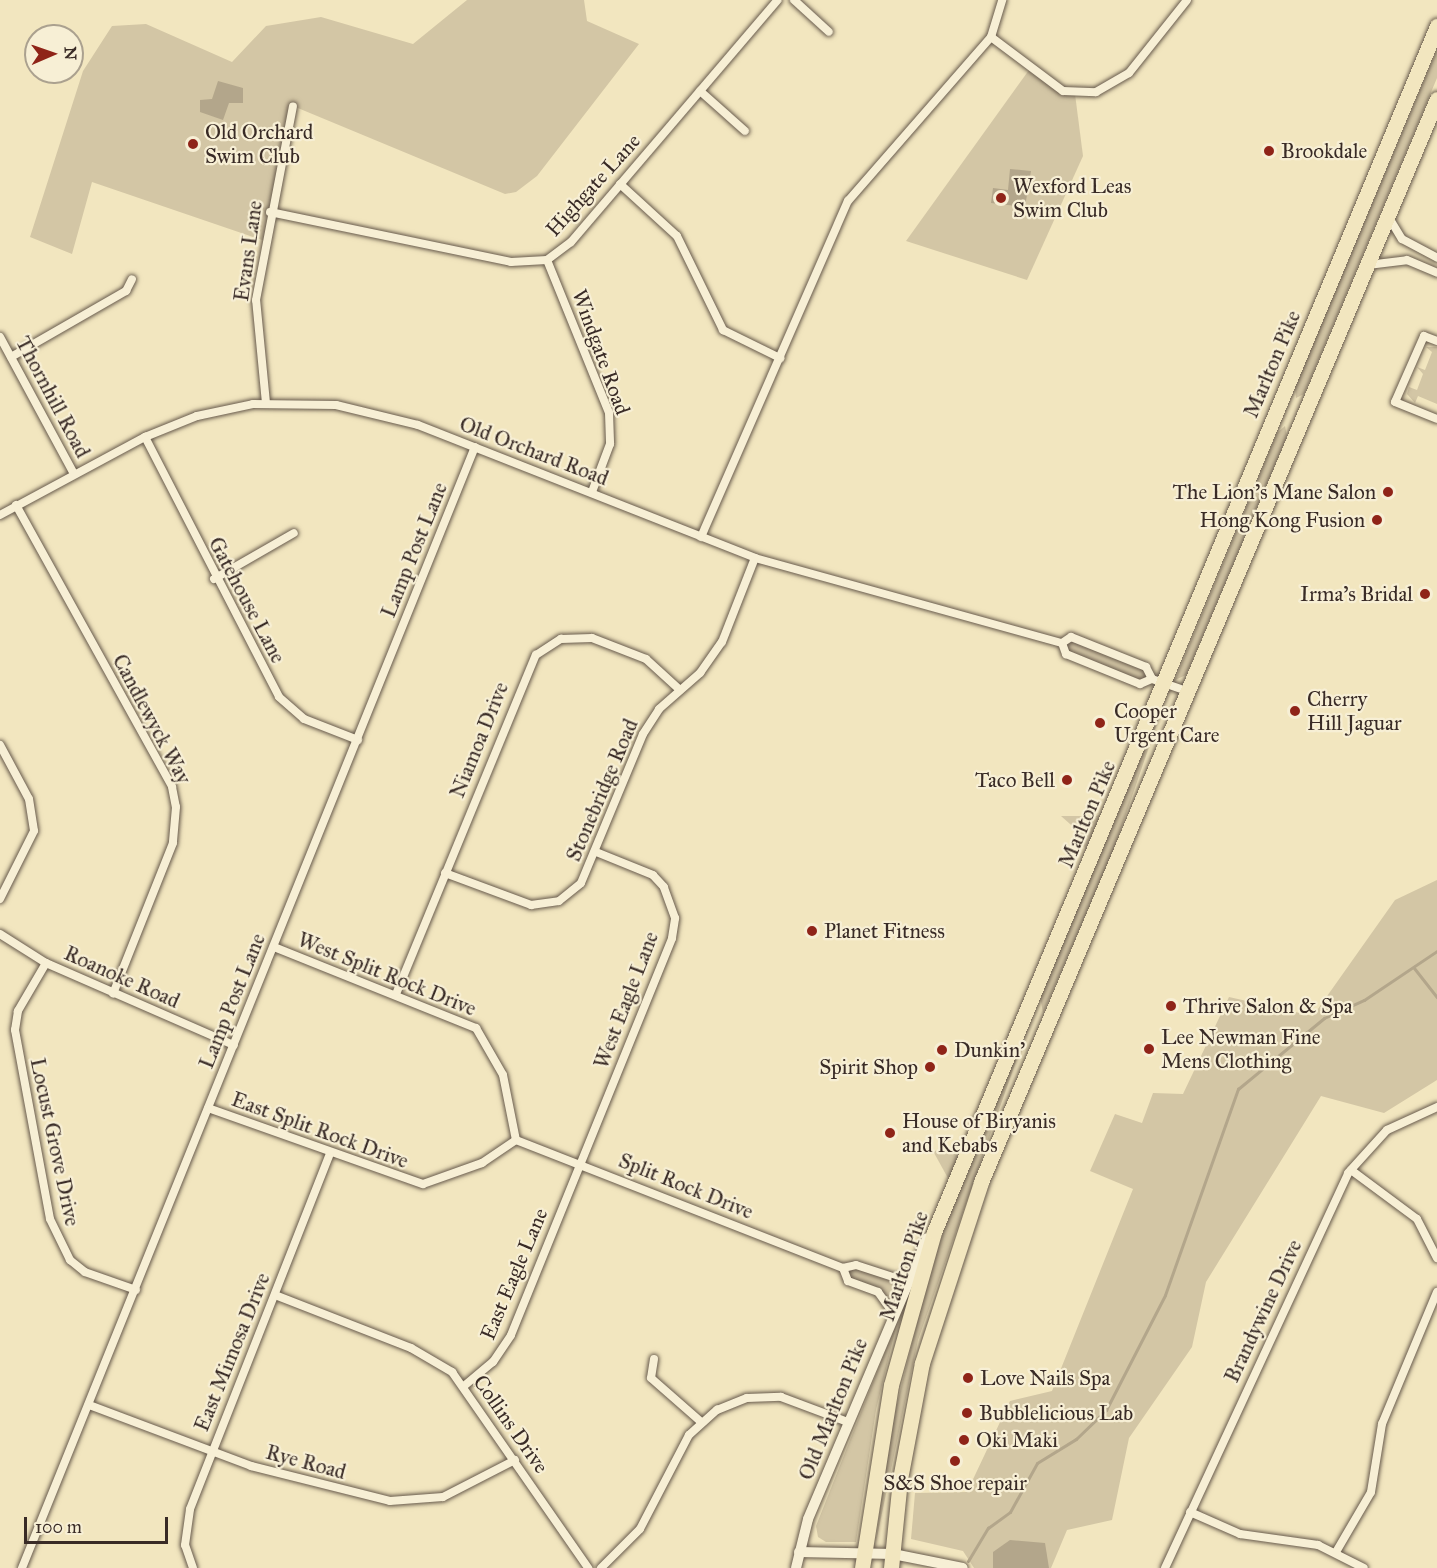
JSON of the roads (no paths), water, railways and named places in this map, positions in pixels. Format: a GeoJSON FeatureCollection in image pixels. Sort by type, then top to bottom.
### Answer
{"type":"FeatureCollection","features":[{"type":"Feature","properties":{"kind":"highway","name":"Marlton Pike"},"geometry":{"type":"LineString","coordinates":[[862,1561],[891,1385],[946,1204],[1035,994],[1158,681],[1437,26]]}},
{"type":"Feature","properties":{"kind":"highway","name":"Marlton Pike"},"geometry":{"type":"LineString","coordinates":[[892,1561],[900,1479],[940,1302],[1037,1046],[1437,99]]}},
{"type":"Feature","properties":{"kind":"highway"},"geometry":{"type":"LineString","coordinates":[[1035,994],[1042,1020],[1037,1046]]}},
{"type":"Feature","properties":{"kind":"street","name":"Highgate Lane"},"geometry":{"type":"LineString","coordinates":[[270,212],[511,262],[547,260],[570,242],[777,0]]}},
{"type":"Feature","properties":{"kind":"street"},"geometry":{"type":"LineString","coordinates":[[794,0],[830,32]]}},
{"type":"Feature","properties":{"kind":"street"},"geometry":{"type":"LineString","coordinates":[[702,537],[848,201],[991,38],[1002,0]]}},
{"type":"Feature","properties":{"kind":"street"},"geometry":{"type":"LineString","coordinates":[[991,38],[1063,91],[1096,92],[1129,73],[1187,0]]}},
{"type":"Feature","properties":{"kind":"street"},"geometry":{"type":"LineString","coordinates":[[700,91],[745,131]]}},
{"type":"Feature","properties":{"kind":"street","name":"Evans Lane"},"geometry":{"type":"LineString","coordinates":[[266,403],[256,300],[270,212],[293,106]]}},
{"type":"Feature","properties":{"kind":"street"},"geometry":{"type":"LineString","coordinates":[[620,184],[677,236],[723,330],[780,358]]}},
{"type":"Feature","properties":{"kind":"street"},"geometry":{"type":"LineString","coordinates":[[1388,216],[1402,239],[1437,258]]}},
{"type":"Feature","properties":{"kind":"street","name":"Windgate Road"},"geometry":{"type":"LineString","coordinates":[[547,260],[609,413],[610,444],[592,492]]}},
{"type":"Feature","properties":{"kind":"street"},"geometry":{"type":"LineString","coordinates":[[1368,265],[1407,260],[1437,273]]}},
{"type":"Feature","properties":{"kind":"street"},"geometry":{"type":"LineString","coordinates":[[11,357],[118,296],[132,279]]}},
{"type":"Feature","properties":{"kind":"street"},"geometry":{"type":"LineString","coordinates":[[1437,341],[1424,336],[1395,402],[1437,420]]}},
{"type":"Feature","properties":{"kind":"street","name":"Thornhill Road"},"geometry":{"type":"LineString","coordinates":[[0,337],[74,474]]}},
{"type":"Feature","properties":{"kind":"street","name":"Old Orchard Road"},"geometry":{"type":"LineString","coordinates":[[0,515],[145,437],[197,416],[266,403],[369,410],[475,447],[755,558],[1062,643],[1071,637],[1146,667],[1158,681]]}},
{"type":"Feature","properties":{"kind":"street","name":"Gatehouse Lane"},"geometry":{"type":"LineString","coordinates":[[145,437],[214,579],[279,697],[304,719],[358,740]]}},
{"type":"Feature","properties":{"kind":"street","name":"Lamp Post Lane"},"geometry":{"type":"LineString","coordinates":[[22,1568],[475,447]]}},
{"type":"Feature","properties":{"kind":"street","name":"Candlewyck Way"},"geometry":{"type":"LineString","coordinates":[[16,505],[172,787],[176,807],[174,843],[113,994]]}},
{"type":"Feature","properties":{"kind":"street"},"geometry":{"type":"LineString","coordinates":[[214,579],[294,533]]}},
{"type":"Feature","properties":{"kind":"street","name":"Stonebridge Road"},"geometry":{"type":"LineString","coordinates":[[444,873],[517,903],[545,905],[581,883],[596,852],[643,734],[658,709],[680,690],[722,642],[755,558]]}},
{"type":"Feature","properties":{"kind":"street","name":"Niamoa Drive"},"geometry":{"type":"LineString","coordinates":[[396,994],[519,687],[548,645],[592,638],[646,659],[680,690]]}},
{"type":"Feature","properties":{"kind":"street","name":"Old Orchard Road"},"geometry":{"type":"LineString","coordinates":[[1062,643],[1066,654],[1140,684],[1158,681],[1186,691]]}},
{"type":"Feature","properties":{"kind":"street"},"geometry":{"type":"LineString","coordinates":[[0,745],[29,799],[34,831],[0,900]]}},
{"type":"Feature","properties":{"kind":"street","name":"West Eagle Lane"},"geometry":{"type":"LineString","coordinates":[[580,1164],[672,938],[675,918],[672,901],[653,875],[596,852]]}},
{"type":"Feature","properties":{"kind":"street","name":"Roanoke Road"},"geometry":{"type":"LineString","coordinates":[[0,934],[46,963],[234,1045]]}},
{"type":"Feature","properties":{"kind":"street","name":"West Split Rock Drive"},"geometry":{"type":"LineString","coordinates":[[274,947],[465,1021],[485,1039],[506,1086],[516,1140]]}},
{"type":"Feature","properties":{"kind":"street","name":"Locust Grove Drive"},"geometry":{"type":"LineString","coordinates":[[46,963],[18,1011],[15,1030],[50,1219],[70,1260],[85,1272],[136,1290]]}},
{"type":"Feature","properties":{"kind":"street","name":"Brandywine Drive"},"geometry":{"type":"LineString","coordinates":[[1165,1568],[1351,1170],[1387,1130],[1437,1107]]}},
{"type":"Feature","properties":{"kind":"street","name":"East Split Rock Drive"},"geometry":{"type":"LineString","coordinates":[[208,1108],[330,1154],[423,1184],[482,1163],[516,1140]]}},
{"type":"Feature","properties":{"kind":"street","name":"Split Rock Drive"},"geometry":{"type":"LineString","coordinates":[[516,1140],[843,1268],[856,1264],[896,1278],[910,1274]]}},
{"type":"Feature","properties":{"kind":"street","name":"East Mimosa Drive"},"geometry":{"type":"LineString","coordinates":[[190,1567],[185,1528],[212,1451],[330,1154]]}},
{"type":"Feature","properties":{"kind":"street","name":"East Eagle Lane"},"geometry":{"type":"LineString","coordinates":[[464,1386],[504,1349],[580,1164]]}},
{"type":"Feature","properties":{"kind":"street"},"geometry":{"type":"LineString","coordinates":[[1351,1170],[1417,1219],[1437,1258]]}},
{"type":"Feature","properties":{"kind":"street","name":"Old Marlton Pike"},"geometry":{"type":"LineString","coordinates":[[796,1568],[799,1552],[848,1422],[910,1274],[946,1204]]}},
{"type":"Feature","properties":{"kind":"street","name":"Split Rock Drive"},"geometry":{"type":"LineString","coordinates":[[843,1268],[848,1281],[878,1292],[893,1313]]}},
{"type":"Feature","properties":{"kind":"street"},"geometry":{"type":"LineString","coordinates":[[1336,1552],[1366,1504],[1378,1466],[1382,1424],[1437,1292]]}},
{"type":"Feature","properties":{"kind":"street","name":"Collins Drive"},"geometry":{"type":"LineString","coordinates":[[275,1295],[411,1348],[464,1386],[588,1568]]}},
{"type":"Feature","properties":{"kind":"street"},"geometry":{"type":"LineString","coordinates":[[654,1359],[651,1378],[699,1420]]}},
{"type":"Feature","properties":{"kind":"street"},"geometry":{"type":"LineString","coordinates":[[601,1568],[640,1529],[699,1420],[732,1403],[765,1396],[801,1401],[848,1422]]}},
{"type":"Feature","properties":{"kind":"street","name":"Rye Road"},"geometry":{"type":"LineString","coordinates":[[89,1405],[212,1451],[390,1502],[442,1497],[514,1460]]}},
{"type":"Feature","properties":{"kind":"street"},"geometry":{"type":"LineString","coordinates":[[1190,1512],[1240,1534],[1296,1539],[1336,1552],[1364,1568]]}},
{"type":"Feature","properties":{"kind":"street"},"geometry":{"type":"LineString","coordinates":[[799,1552],[862,1561],[892,1561],[963,1568]]}},
{"type":"Feature","properties":{"kind":"waterway"},"geometry":{"type":"LineString","coordinates":[[968,1561],[988,1528],[1010,1512],[1037,1463],[1076,1439],[1106,1410],[1165,1295],[1238,1089],[1324,1018],[1364,1000],[1437,951]]}},
{"type":"Feature","properties":{"kind":"waterway"},"geometry":{"type":"LineString","coordinates":[[1414,968],[1437,997]]}},
{"type":"Feature","properties":{"kind":"place","name":"Old Orchard Swim Club"},"geometry":{"type":"Point","coordinates":[193,144]}},
{"type":"Feature","properties":{"kind":"place","name":"Brookdale"},"geometry":{"type":"Point","coordinates":[1269,151]}},
{"type":"Feature","properties":{"kind":"place","name":"Wexford Leas Swim Club"},"geometry":{"type":"Point","coordinates":[1001,198]}},
{"type":"Feature","properties":{"kind":"place","name":"The Lion's Mane Salon"},"geometry":{"type":"Point","coordinates":[1388,492]}},
{"type":"Feature","properties":{"kind":"place","name":"Hong Kong Fusion"},"geometry":{"type":"Point","coordinates":[1377,520]}},
{"type":"Feature","properties":{"kind":"place","name":"Irma's Bridal"},"geometry":{"type":"Point","coordinates":[1425,594]}},
{"type":"Feature","properties":{"kind":"place","name":"Cherry Hill Jaguar"},"geometry":{"type":"Point","coordinates":[1295,711]}},
{"type":"Feature","properties":{"kind":"place","name":"Cooper Urgent Care"},"geometry":{"type":"Point","coordinates":[1100,723]}},
{"type":"Feature","properties":{"kind":"place","name":"Taco Bell"},"geometry":{"type":"Point","coordinates":[1067,780]}},
{"type":"Feature","properties":{"kind":"place","name":"Planet Fitness"},"geometry":{"type":"Point","coordinates":[812,931]}},
{"type":"Feature","properties":{"kind":"place","name":"Thrive Salon & Spa"},"geometry":{"type":"Point","coordinates":[1171,1006]}},
{"type":"Feature","properties":{"kind":"place","name":"Lee Newman Fine Mens Clothing"},"geometry":{"type":"Point","coordinates":[1149,1049]}},
{"type":"Feature","properties":{"kind":"place","name":"Dunkin'"},"geometry":{"type":"Point","coordinates":[942,1050]}},
{"type":"Feature","properties":{"kind":"place","name":"Spirit Shop"},"geometry":{"type":"Point","coordinates":[930,1067]}},
{"type":"Feature","properties":{"kind":"place","name":"House of Biryanis and Kebabs"},"geometry":{"type":"Point","coordinates":[890,1133]}},
{"type":"Feature","properties":{"kind":"place","name":"Love Nails Spa"},"geometry":{"type":"Point","coordinates":[968,1378]}},
{"type":"Feature","properties":{"kind":"place","name":"Bubblelicious Lab"},"geometry":{"type":"Point","coordinates":[967,1413]}},
{"type":"Feature","properties":{"kind":"place","name":"Oki Maki"},"geometry":{"type":"Point","coordinates":[964,1440]}},
{"type":"Feature","properties":{"kind":"place","name":"S&S Shoe repair"},"geometry":{"type":"Point","coordinates":[955,1461]}}]}
